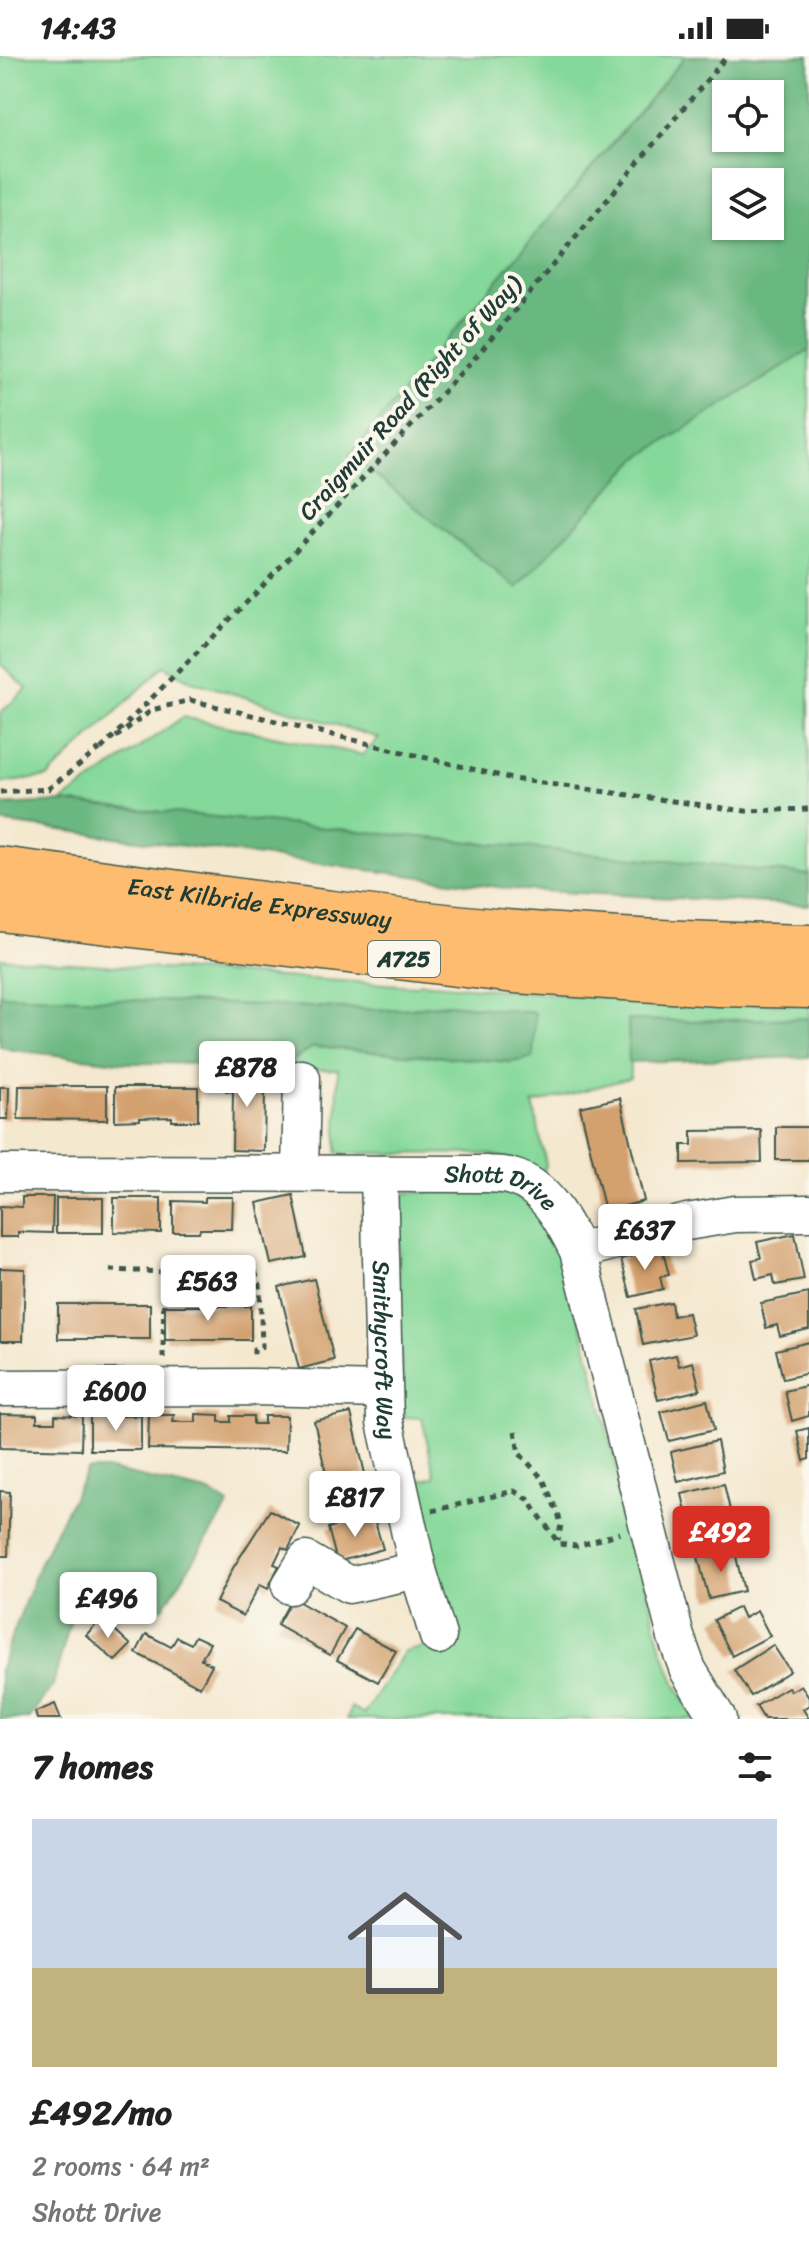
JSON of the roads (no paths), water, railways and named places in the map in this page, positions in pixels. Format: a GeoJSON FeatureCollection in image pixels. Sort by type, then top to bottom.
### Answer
{"type":"FeatureCollection","features":[{"type":"Feature","properties":{"kind":"highway","name":"A725"},"geometry":{"type":"LineString","coordinates":[[0,847],[122,866],[203,895]]}},
{"type":"Feature","properties":{"kind":"highway","name":"East Kilbride Expressway"},"geometry":{"type":"LineString","coordinates":[[0,869],[517,933],[809,947]]}},
{"type":"Feature","properties":{"kind":"highway","name":"East Kilbride Expressway"},"geometry":{"type":"LineString","coordinates":[[0,909],[515,971],[718,984],[809,986]]}},
{"type":"Feature","properties":{"kind":"highway","name":"A725"},"geometry":{"type":"LineString","coordinates":[[0,934],[219,952],[399,958]]}},
{"type":"Feature","properties":{"kind":"street"},"geometry":{"type":"LineString","coordinates":[[300,1173],[302,1078]]}},
{"type":"Feature","properties":{"kind":"street","name":"Shott Drive"},"geometry":{"type":"LineString","coordinates":[[0,1173],[487,1174],[513,1177],[537,1191],[563,1220],[578,1251],[676,1637],[688,1670],[718,1719]]}},
{"type":"Feature","properties":{"kind":"street","name":"Smithycroft Way"},"geometry":{"type":"LineString","coordinates":[[379,1174],[385,1422],[418,1570],[438,1636]]}},
{"type":"Feature","properties":{"kind":"street"},"geometry":{"type":"LineString","coordinates":[[578,1251],[687,1222],[735,1214],[809,1213]]}},
{"type":"Feature","properties":{"kind":"street"},"geometry":{"type":"LineString","coordinates":[[0,1388],[383,1390]]}},
{"type":"Feature","properties":{"kind":"street"},"geometry":{"type":"LineString","coordinates":[[290,1586],[306,1560],[349,1585],[418,1570]]}}]}
